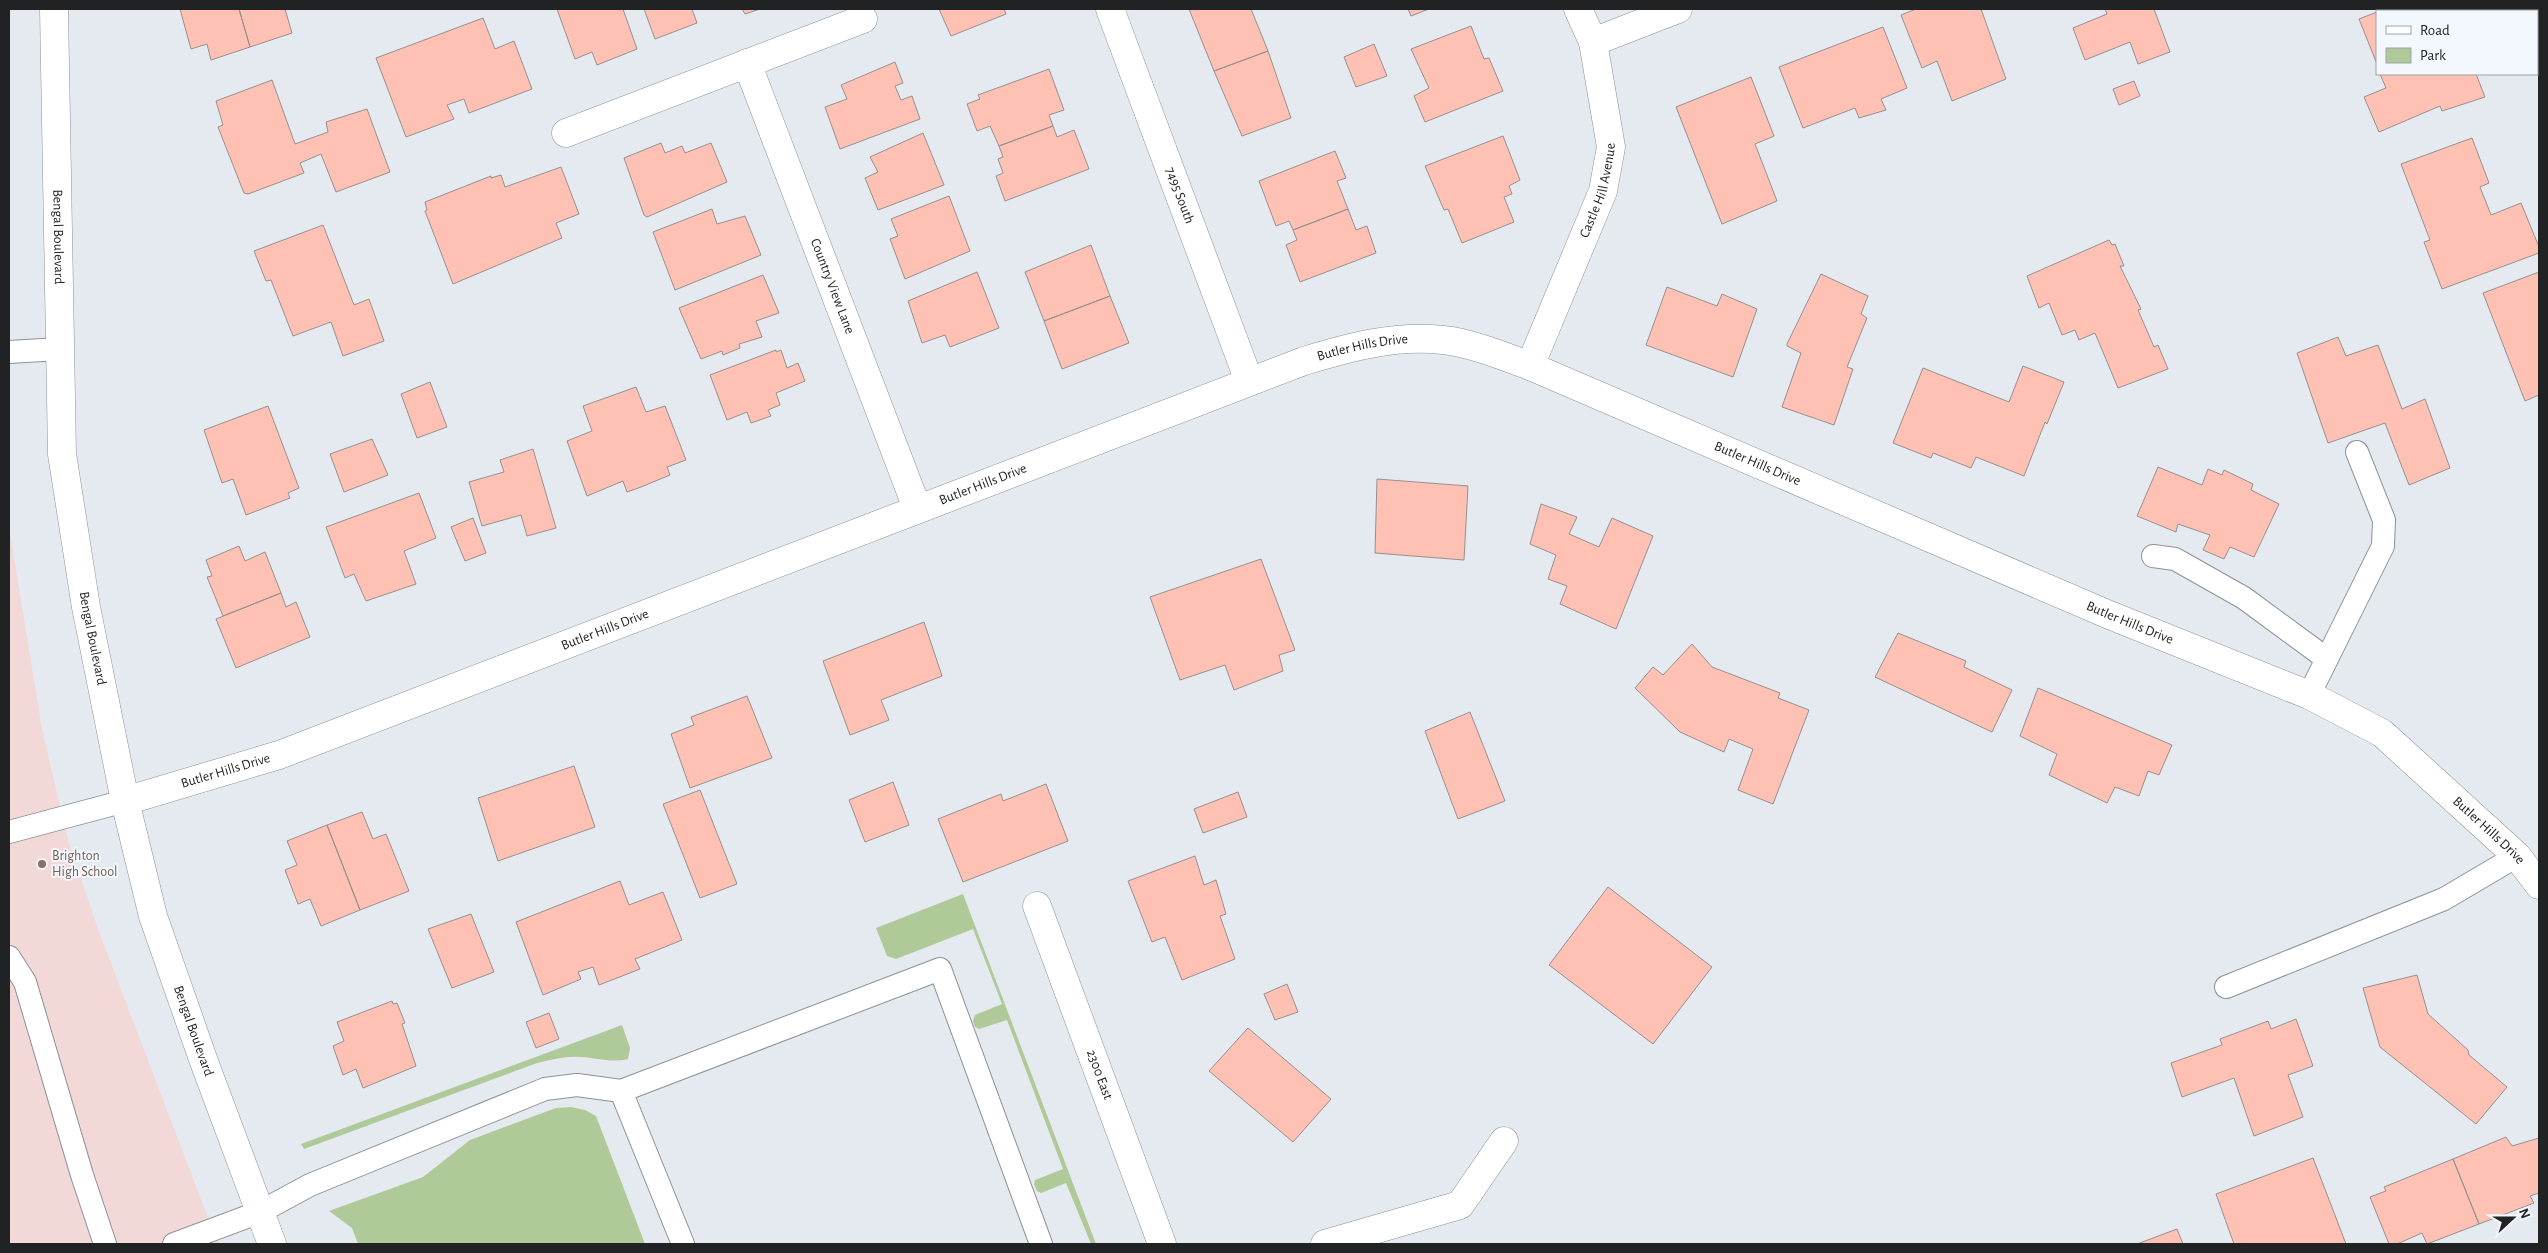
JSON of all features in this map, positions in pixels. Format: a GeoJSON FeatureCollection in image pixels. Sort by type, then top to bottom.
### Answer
{"type":"FeatureCollection","features":[{"type":"Feature","properties":{"kind":"street","name":"Bengal Boulevard"},"geometry":{"type":"LineString","coordinates":[[54,9],[62,454],[86,606],[125,801],[153,916],[272,1244]]}},
{"type":"Feature","properties":{"kind":"street","name":"7495 South"},"geometry":{"type":"LineString","coordinates":[[1110,9],[1249,381]]}},
{"type":"Feature","properties":{"kind":"street","name":"Castle Hill Avenue"},"geometry":{"type":"LineString","coordinates":[[1530,366],[1603,191],[1611,147],[1593,42],[1578,9]]}},
{"type":"Feature","properties":{"kind":"street"},"geometry":{"type":"LineString","coordinates":[[1593,42],[1678,9]]}},
{"type":"Feature","properties":{"kind":"street"},"geometry":{"type":"LineString","coordinates":[[566,133],[863,19]]}},
{"type":"Feature","properties":{"kind":"street","name":"Country View Lane"},"geometry":{"type":"LineString","coordinates":[[747,63],[917,508]]}},
{"type":"Feature","properties":{"kind":"street","name":"Butler Hills Drive"},"geometry":{"type":"LineString","coordinates":[[125,801],[279,754],[1249,381],[1352,346],[1398,339],[1444,340],[1530,366],[2098,610],[2308,694],[2382,733],[2518,856],[2539,885]]}},
{"type":"Feature","properties":{"kind":"street","name":"2300 East"},"geometry":{"type":"LineString","coordinates":[[1037,906],[1162,1244]]}},
{"type":"Feature","properties":{"kind":"street"},"geometry":{"type":"LineString","coordinates":[[1325,1244],[1460,1206],[1504,1140]]}},
{"type":"Feature","properties":{"kind":"lane"},"geometry":{"type":"LineString","coordinates":[[9,352],[60,349]]}},
{"type":"Feature","properties":{"kind":"lane"},"geometry":{"type":"LineString","coordinates":[[2308,694],[2383,546],[2384,520],[2357,452]]}},
{"type":"Feature","properties":{"kind":"lane"},"geometry":{"type":"LineString","coordinates":[[2153,556],[2175,559],[2244,598],[2327,659]]}},
{"type":"Feature","properties":{"kind":"lane"},"geometry":{"type":"LineString","coordinates":[[9,832],[125,801]]}},
{"type":"Feature","properties":{"kind":"lane"},"geometry":{"type":"LineString","coordinates":[[2226,987],[2444,900],[2518,856]]}},
{"type":"Feature","properties":{"kind":"lane"},"geometry":{"type":"LineString","coordinates":[[9,957],[24,982],[82,1175],[105,1244]]}},
{"type":"Feature","properties":{"kind":"lane"},"geometry":{"type":"LineString","coordinates":[[174,1244],[260,1212],[310,1185],[545,1089],[577,1085],[621,1091],[940,969],[1041,1244]]}},
{"type":"Feature","properties":{"kind":"lane"},"geometry":{"type":"LineString","coordinates":[[621,1091],[683,1244]]}},
{"type":"Feature","properties":{"kind":"shaded area","name":"Brighton High School"},"geometry":{"type":"Polygon","coordinates":[[[9,527],[42,729],[68,840],[98,929],[218,1244],[9,1244],[9,527]]]}},
{"type":"Feature","properties":{"kind":"green space"},"geometry":{"type":"Polygon","coordinates":[[[963,894],[1096,1244],[1091,1244],[1066,1183],[1041,1193],[1037,1191],[1034,1184],[1035,1180],[1063,1169],[1007,1020],[979,1029],[975,1027],[973,1021],[975,1015],[1002,1004],[973,929],[896,959],[887,956],[876,928],[963,894]]]}},
{"type":"Feature","properties":{"kind":"green space"},"geometry":{"type":"Polygon","coordinates":[[[622,1025],[630,1048],[628,1059],[610,1060],[575,1057],[558,1058],[537,1063],[304,1149],[301,1144],[622,1025]]]}},
{"type":"Feature","properties":{"kind":"green space"},"geometry":{"type":"Polygon","coordinates":[[[571,1107],[585,1110],[596,1116],[645,1244],[358,1244],[352,1228],[329,1211],[423,1177],[470,1140],[556,1108],[571,1107]]]}},
{"type":"Feature","properties":{"kind":"building"},"geometry":{"type":"Polygon","coordinates":[[[180,9],[239,9],[250,47],[211,60],[207,44],[191,49],[180,9]]]}},
{"type":"Feature","properties":{"kind":"building"},"geometry":{"type":"Polygon","coordinates":[[[239,9],[285,9],[292,33],[250,47],[239,9]]]}},
{"type":"Feature","properties":{"kind":"building"},"geometry":{"type":"Polygon","coordinates":[[[557,9],[623,9],[637,49],[597,65],[592,52],[575,59],[557,9]]]}},
{"type":"Feature","properties":{"kind":"building"},"geometry":{"type":"Polygon","coordinates":[[[644,9],[692,9],[697,23],[655,39],[644,9]]]}},
{"type":"Feature","properties":{"kind":"building"},"geometry":{"type":"Polygon","coordinates":[[[742,9],[760,9],[745,14],[742,9]]]}},
{"type":"Feature","properties":{"kind":"building"},"geometry":{"type":"Polygon","coordinates":[[[939,9],[1004,9],[1006,14],[951,36],[939,9]]]}},
{"type":"Feature","properties":{"kind":"building"},"geometry":{"type":"Polygon","coordinates":[[[1189,9],[1251,9],[1268,51],[1214,71],[1189,9]]]}},
{"type":"Feature","properties":{"kind":"building"},"geometry":{"type":"Polygon","coordinates":[[[1408,9],[1429,9],[1411,16],[1408,9]]]}},
{"type":"Feature","properties":{"kind":"building"},"geometry":{"type":"Polygon","coordinates":[[[1916,9],[1981,9],[2006,79],[1952,101],[1937,61],[1922,68],[1901,15],[1916,9]]]}},
{"type":"Feature","properties":{"kind":"building"},"geometry":{"type":"Polygon","coordinates":[[[2105,9],[2154,9],[2170,52],[2138,64],[2130,42],[2085,60],[2073,28],[2107,14],[2105,9]]]}},
{"type":"Feature","properties":{"kind":"building"},"geometry":{"type":"Polygon","coordinates":[[[2438,9],[2438,10],[2381,10],[2438,9]]]}},
{"type":"Feature","properties":{"kind":"building"},"geometry":{"type":"Polygon","coordinates":[[[2376,12],[2376,62],[2359,19],[2376,12]]]}},
{"type":"Feature","properties":{"kind":"building"},"geometry":{"type":"Polygon","coordinates":[[[483,18],[495,49],[514,41],[532,89],[469,113],[464,99],[447,105],[454,119],[406,137],[376,58],[483,18]]]}},
{"type":"Feature","properties":{"kind":"building"},"geometry":{"type":"Polygon","coordinates":[[[1471,26],[1484,59],[1489,58],[1503,91],[1425,122],[1414,96],[1429,88],[1411,49],[1471,26]]]}},
{"type":"Feature","properties":{"kind":"building"},"geometry":{"type":"Polygon","coordinates":[[[1883,27],[1907,88],[1881,99],[1886,110],[1859,118],[1855,108],[1803,128],[1779,67],[1883,27]]]}},
{"type":"Feature","properties":{"kind":"building"},"geometry":{"type":"Polygon","coordinates":[[[1374,44],[1387,76],[1356,87],[1344,57],[1374,44]]]}},
{"type":"Feature","properties":{"kind":"building"},"geometry":{"type":"Polygon","coordinates":[[[1268,51],[1291,118],[1242,136],[1214,71],[1268,51]]]}},
{"type":"Feature","properties":{"kind":"building"},"geometry":{"type":"Polygon","coordinates":[[[895,62],[903,83],[895,86],[901,100],[912,96],[920,119],[840,149],[825,107],[847,99],[841,85],[895,62]]]}},
{"type":"Feature","properties":{"kind":"building"},"geometry":{"type":"Polygon","coordinates":[[[1049,69],[1064,110],[1049,115],[1053,126],[999,146],[990,126],[977,131],[967,104],[980,99],[978,95],[1049,69]]]}},
{"type":"Feature","properties":{"kind":"building"},"geometry":{"type":"Polygon","coordinates":[[[2380,75],[2476,75],[2485,97],[2442,111],[2440,106],[2379,132],[2364,97],[2386,88],[2380,75]]]}},
{"type":"Feature","properties":{"kind":"building"},"geometry":{"type":"Polygon","coordinates":[[[1751,77],[1774,136],[1755,144],[1777,201],[1722,224],[1676,107],[1751,77]]]}},
{"type":"Feature","properties":{"kind":"building"},"geometry":{"type":"Polygon","coordinates":[[[272,80],[295,144],[328,132],[326,122],[367,109],[390,172],[336,192],[321,154],[300,163],[304,173],[248,194],[244,193],[218,127],[223,125],[216,101],[272,80]]]}},
{"type":"Feature","properties":{"kind":"building"},"geometry":{"type":"Polygon","coordinates":[[[2134,81],[2140,96],[2119,105],[2113,89],[2134,81]]]}},
{"type":"Feature","properties":{"kind":"building"},"geometry":{"type":"Polygon","coordinates":[[[1053,126],[1057,137],[1074,130],[1089,169],[1005,201],[996,176],[1003,173],[998,159],[1003,157],[999,146],[1053,126]]]}},
{"type":"Feature","properties":{"kind":"building"},"geometry":{"type":"Polygon","coordinates":[[[923,133],[944,185],[878,210],[865,178],[878,172],[870,157],[923,133]]]}},
{"type":"Feature","properties":{"kind":"building"},"geometry":{"type":"Polygon","coordinates":[[[1503,136],[1520,180],[1509,186],[1512,194],[1504,197],[1514,222],[1462,243],[1448,209],[1444,210],[1425,166],[1503,136]]]}},
{"type":"Feature","properties":{"kind":"building"},"geometry":{"type":"Polygon","coordinates":[[[2472,138],[2489,183],[2480,187],[2491,215],[2521,203],[2539,247],[2539,253],[2442,289],[2424,242],[2430,240],[2401,164],[2472,138]]]}},
{"type":"Feature","properties":{"kind":"building"},"geometry":{"type":"Polygon","coordinates":[[[661,143],[665,153],[682,146],[685,153],[711,143],[727,182],[647,217],[644,215],[624,158],[661,143]]]}},
{"type":"Feature","properties":{"kind":"building"},"geometry":{"type":"Polygon","coordinates":[[[1335,151],[1346,178],[1337,181],[1348,209],[1293,230],[1289,221],[1276,226],[1259,181],[1335,151]]]}},
{"type":"Feature","properties":{"kind":"building"},"geometry":{"type":"Polygon","coordinates":[[[561,167],[579,214],[556,223],[562,238],[453,284],[425,211],[427,210],[425,202],[491,176],[491,178],[501,175],[505,187],[561,167]]]}},
{"type":"Feature","properties":{"kind":"building"},"geometry":{"type":"Polygon","coordinates":[[[949,196],[970,251],[905,279],[890,239],[898,236],[891,219],[949,196]]]}},
{"type":"Feature","properties":{"kind":"building"},"geometry":{"type":"Polygon","coordinates":[[[712,209],[717,224],[745,216],[761,255],[675,290],[653,232],[712,209]]]}},
{"type":"Feature","properties":{"kind":"building"},"geometry":{"type":"Polygon","coordinates":[[[1348,209],[1356,230],[1367,226],[1376,253],[1300,282],[1286,245],[1297,240],[1293,230],[1348,209]]]}},
{"type":"Feature","properties":{"kind":"building"},"geometry":{"type":"Polygon","coordinates":[[[323,225],[354,305],[369,299],[384,341],[343,356],[331,322],[293,336],[271,280],[266,281],[254,251],[323,225]]]}},
{"type":"Feature","properties":{"kind":"building"},"geometry":{"type":"Polygon","coordinates":[[[2109,240],[2112,245],[2115,244],[2124,266],[2120,266],[2141,309],[2138,310],[2154,347],[2158,345],[2168,369],[2118,388],[2095,333],[2079,340],[2075,330],[2062,335],[2049,303],[2039,308],[2027,276],[2109,240]]]}},
{"type":"Feature","properties":{"kind":"building"},"geometry":{"type":"Polygon","coordinates":[[[1091,245],[1110,296],[1044,321],[1025,272],[1091,245]]]}},
{"type":"Feature","properties":{"kind":"building"},"geometry":{"type":"Polygon","coordinates":[[[977,272],[999,328],[950,347],[945,335],[922,343],[908,301],[977,272]]]}},
{"type":"Feature","properties":{"kind":"building"},"geometry":{"type":"Polygon","coordinates":[[[2539,272],[2539,395],[2525,401],[2483,293],[2539,272]]]}},
{"type":"Feature","properties":{"kind":"building"},"geometry":{"type":"Polygon","coordinates":[[[1821,274],[1868,296],[1861,314],[1867,318],[1847,367],[1853,369],[1834,425],[1782,407],[1801,353],[1787,346],[1787,344],[1821,274]]]}},
{"type":"Feature","properties":{"kind":"building"},"geometry":{"type":"Polygon","coordinates":[[[763,275],[779,313],[756,321],[762,337],[739,344],[740,348],[723,355],[722,351],[701,359],[679,308],[763,275]]]}},
{"type":"Feature","properties":{"kind":"building"},"geometry":{"type":"Polygon","coordinates":[[[1667,287],[1717,306],[1722,294],[1757,309],[1733,377],[1646,345],[1667,287]]]}},
{"type":"Feature","properties":{"kind":"building"},"geometry":{"type":"Polygon","coordinates":[[[1110,296],[1129,343],[1062,369],[1044,321],[1110,296]]]}},
{"type":"Feature","properties":{"kind":"building"},"geometry":{"type":"Polygon","coordinates":[[[2338,337],[2346,356],[2378,345],[2402,409],[2425,399],[2450,468],[2409,485],[2385,423],[2328,443],[2297,353],[2338,337]]]}},
{"type":"Feature","properties":{"kind":"building"},"geometry":{"type":"Polygon","coordinates":[[[776,350],[776,352],[781,350],[787,368],[798,363],[805,381],[776,393],[780,405],[768,410],[771,416],[751,423],[747,412],[727,420],[710,375],[776,350]]]}},
{"type":"Feature","properties":{"kind":"building"},"geometry":{"type":"Polygon","coordinates":[[[2023,366],[2064,382],[2047,424],[2045,422],[2024,476],[1976,457],[1971,468],[1933,453],[1931,458],[1893,443],[1923,368],[2009,402],[2023,366]]]}},
{"type":"Feature","properties":{"kind":"building"},"geometry":{"type":"Polygon","coordinates":[[[430,382],[447,427],[417,438],[401,394],[430,382]]]}},
{"type":"Feature","properties":{"kind":"building"},"geometry":{"type":"Polygon","coordinates":[[[636,387],[646,412],[665,406],[686,460],[667,467],[670,475],[641,487],[627,492],[623,481],[587,496],[567,441],[592,431],[583,406],[636,387]]]}},
{"type":"Feature","properties":{"kind":"building"},"geometry":{"type":"Polygon","coordinates":[[[268,406],[299,488],[288,493],[290,498],[246,515],[233,479],[222,483],[204,430],[268,406]]]}},
{"type":"Feature","properties":{"kind":"building"},"geometry":{"type":"Polygon","coordinates":[[[372,439],[388,475],[344,492],[330,454],[372,439]]]}},
{"type":"Feature","properties":{"kind":"building"},"geometry":{"type":"Polygon","coordinates":[[[533,449],[556,528],[527,536],[521,515],[482,526],[469,482],[504,472],[500,460],[533,449]]]}},
{"type":"Feature","properties":{"kind":"building"},"geometry":{"type":"Polygon","coordinates":[[[2158,467],[2202,485],[2208,469],[2222,475],[2224,470],[2253,484],[2251,490],[2279,504],[2254,557],[2230,547],[2224,559],[2203,550],[2210,535],[2178,524],[2176,532],[2137,516],[2158,467]]]}},
{"type":"Feature","properties":{"kind":"building"},"geometry":{"type":"Polygon","coordinates":[[[1377,479],[1468,486],[1464,560],[1375,553],[1377,479]]]}},
{"type":"Feature","properties":{"kind":"building"},"geometry":{"type":"Polygon","coordinates":[[[419,493],[436,538],[404,551],[416,584],[366,601],[354,574],[345,578],[326,527],[419,493]]]}},
{"type":"Feature","properties":{"kind":"building"},"geometry":{"type":"Polygon","coordinates":[[[1541,504],[1577,517],[1569,534],[1599,547],[1612,518],[1653,536],[1616,629],[1560,604],[1567,586],[1548,579],[1556,555],[1530,544],[1541,504]]]}},
{"type":"Feature","properties":{"kind":"building"},"geometry":{"type":"Polygon","coordinates":[[[473,518],[486,553],[465,561],[451,527],[473,518]]]}},
{"type":"Feature","properties":{"kind":"building"},"geometry":{"type":"Polygon","coordinates":[[[239,546],[245,561],[265,552],[281,593],[223,616],[207,577],[212,576],[206,560],[239,546]]]}},
{"type":"Feature","properties":{"kind":"building"},"geometry":{"type":"Polygon","coordinates":[[[1261,559],[1295,650],[1279,655],[1283,671],[1234,690],[1225,665],[1180,680],[1150,597],[1261,559]]]}},
{"type":"Feature","properties":{"kind":"building"},"geometry":{"type":"Polygon","coordinates":[[[281,593],[286,607],[296,602],[310,637],[236,668],[216,619],[281,593]]]}},
{"type":"Feature","properties":{"kind":"building"},"geometry":{"type":"Polygon","coordinates":[[[924,622],[942,676],[881,700],[889,720],[850,735],[823,661],[924,622]]]}},
{"type":"Feature","properties":{"kind":"building"},"geometry":{"type":"Polygon","coordinates":[[[1898,633],[1966,661],[1964,667],[2012,690],[1992,732],[1875,677],[1898,633]]]}},
{"type":"Feature","properties":{"kind":"building"},"geometry":{"type":"Polygon","coordinates":[[[1692,644],[1712,667],[1780,693],[1778,698],[1809,710],[1773,804],[1738,790],[1753,749],[1729,739],[1724,752],[1680,732],[1635,688],[1653,667],[1663,675],[1692,644]]]}},
{"type":"Feature","properties":{"kind":"building"},"geometry":{"type":"Polygon","coordinates":[[[2038,688],[2172,745],[2159,775],[2148,771],[2139,796],[2115,787],[2107,803],[2049,775],[2057,754],[2020,736],[2038,688]]]}},
{"type":"Feature","properties":{"kind":"building"},"geometry":{"type":"Polygon","coordinates":[[[747,696],[772,758],[690,788],[671,734],[694,725],[691,717],[747,696]]]}},
{"type":"Feature","properties":{"kind":"building"},"geometry":{"type":"Polygon","coordinates":[[[1470,712],[1505,801],[1458,819],[1425,731],[1470,712]]]}},
{"type":"Feature","properties":{"kind":"building"},"geometry":{"type":"Polygon","coordinates":[[[574,766],[595,827],[498,861],[478,798],[574,766]]]}},
{"type":"Feature","properties":{"kind":"building"},"geometry":{"type":"Polygon","coordinates":[[[893,782],[909,825],[865,842],[849,800],[893,782]]]}},
{"type":"Feature","properties":{"kind":"building"},"geometry":{"type":"Polygon","coordinates":[[[1046,784],[1068,841],[963,882],[938,819],[1001,794],[1003,801],[1046,784]]]}},
{"type":"Feature","properties":{"kind":"building"},"geometry":{"type":"Polygon","coordinates":[[[700,790],[737,884],[700,898],[663,804],[700,790]]]}},
{"type":"Feature","properties":{"kind":"building"},"geometry":{"type":"Polygon","coordinates":[[[1238,792],[1247,817],[1203,833],[1194,809],[1238,792]]]}},
{"type":"Feature","properties":{"kind":"building"},"geometry":{"type":"Polygon","coordinates":[[[362,812],[373,839],[386,834],[409,891],[360,910],[327,825],[362,812]]]}},
{"type":"Feature","properties":{"kind":"building"},"geometry":{"type":"Polygon","coordinates":[[[327,825],[360,910],[321,926],[310,899],[298,904],[285,870],[297,865],[287,841],[327,825]]]}},
{"type":"Feature","properties":{"kind":"building"},"geometry":{"type":"Polygon","coordinates":[[[1195,856],[1204,885],[1216,880],[1226,914],[1220,916],[1235,959],[1182,980],[1165,937],[1152,942],[1128,881],[1195,856]]]}},
{"type":"Feature","properties":{"kind":"building"},"geometry":{"type":"Polygon","coordinates":[[[620,881],[629,905],[663,892],[682,940],[635,959],[640,969],[599,985],[593,967],[578,972],[581,979],[543,995],[516,922],[620,881]]]}},
{"type":"Feature","properties":{"kind":"building"},"geometry":{"type":"Polygon","coordinates":[[[1608,887],[1712,967],[1653,1044],[1549,965],[1608,887]]]}},
{"type":"Feature","properties":{"kind":"building"},"geometry":{"type":"Polygon","coordinates":[[[471,914],[494,972],[452,988],[428,929],[471,914]]]}},
{"type":"Feature","properties":{"kind":"building"},"geometry":{"type":"Polygon","coordinates":[[[2417,975],[2428,1014],[2468,1050],[2469,1055],[2507,1087],[2476,1124],[2380,1047],[2363,988],[2417,975]]]}},
{"type":"Feature","properties":{"kind":"building"},"geometry":{"type":"Polygon","coordinates":[[[1287,984],[1298,1012],[1275,1020],[1264,994],[1287,984]]]}},
{"type":"Feature","properties":{"kind":"building"},"geometry":{"type":"Polygon","coordinates":[[[392,1001],[393,1004],[397,1003],[405,1023],[402,1024],[416,1066],[363,1088],[356,1069],[343,1075],[333,1046],[344,1041],[337,1022],[392,1001]]]}},
{"type":"Feature","properties":{"kind":"building"},"geometry":{"type":"Polygon","coordinates":[[[549,1013],[559,1039],[536,1048],[526,1022],[549,1013]]]}},
{"type":"Feature","properties":{"kind":"building"},"geometry":{"type":"Polygon","coordinates":[[[2296,1019],[2313,1066],[2288,1075],[2303,1117],[2254,1136],[2234,1078],[2182,1097],[2171,1063],[2222,1045],[2220,1039],[2268,1021],[2271,1029],[2296,1019]]]}},
{"type":"Feature","properties":{"kind":"building"},"geometry":{"type":"Polygon","coordinates":[[[1248,1028],[1331,1099],[1293,1142],[1209,1071],[1248,1028]]]}},
{"type":"Feature","properties":{"kind":"building"},"geometry":{"type":"Polygon","coordinates":[[[2506,1137],[2512,1146],[2539,1138],[2539,1193],[2530,1196],[2534,1203],[2479,1224],[2453,1159],[2506,1137]]]}},
{"type":"Feature","properties":{"kind":"building"},"geometry":{"type":"Polygon","coordinates":[[[2313,1158],[2346,1244],[2234,1244],[2216,1194],[2313,1158]]]}},
{"type":"Feature","properties":{"kind":"building"},"geometry":{"type":"Polygon","coordinates":[[[2453,1159],[2479,1224],[2427,1244],[2422,1233],[2397,1244],[2389,1244],[2370,1197],[2386,1191],[2384,1187],[2453,1159]]]}},
{"type":"Feature","properties":{"kind":"building"},"geometry":{"type":"Polygon","coordinates":[[[2177,1229],[2183,1244],[2137,1244],[2177,1229]]]}},
{"type":"Feature","properties":{"kind":"place","name":"Brighton High School"},"geometry":{"type":"Point","coordinates":[42,864]}}]}
